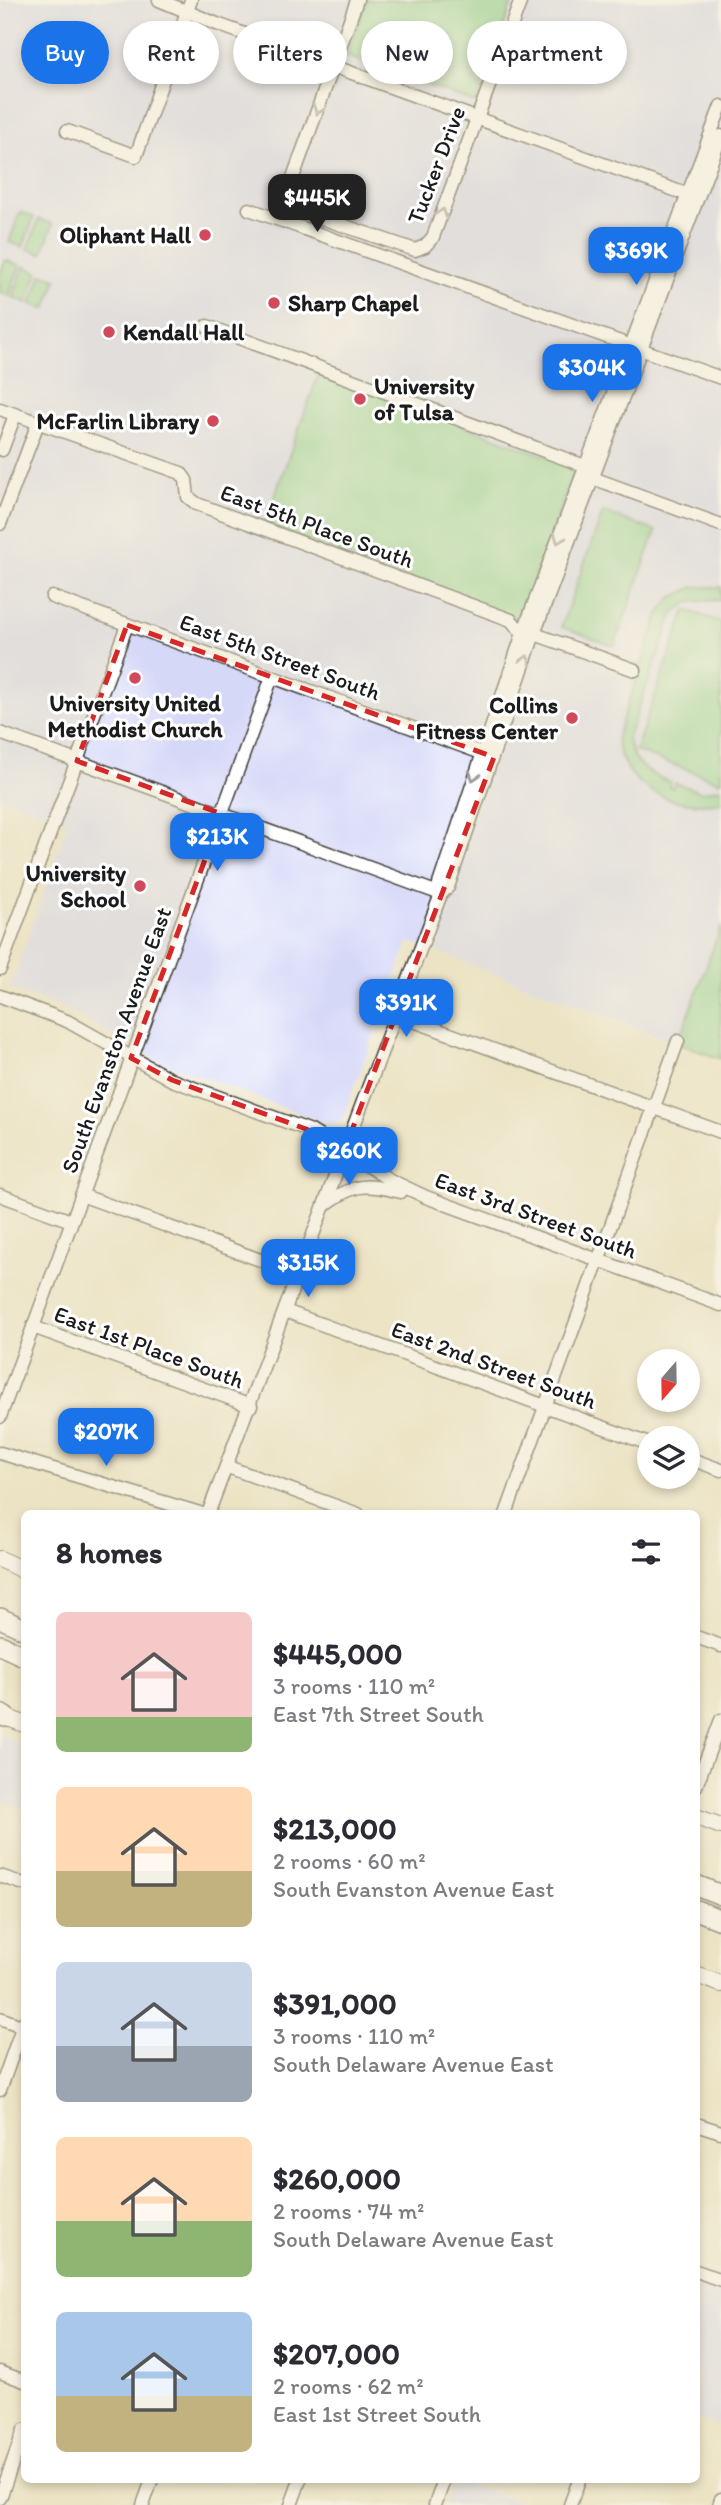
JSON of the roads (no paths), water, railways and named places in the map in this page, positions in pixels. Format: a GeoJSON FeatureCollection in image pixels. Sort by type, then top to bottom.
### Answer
{"type":"FeatureCollection","features":[{"type":"Feature","properties":{"kind":"highway"},"geometry":{"type":"LineString","coordinates":[[0,1618],[21,1628]]}},
{"type":"Feature","properties":{"kind":"highway"},"geometry":{"type":"LineString","coordinates":[[0,1645],[21,1655]]}},
{"type":"Feature","properties":{"kind":"highway"},"geometry":{"type":"LineString","coordinates":[[700,1887],[721,1895]]}},
{"type":"Feature","properties":{"kind":"highway"},"geometry":{"type":"LineString","coordinates":[[700,1912],[721,1920]]}},
{"type":"Feature","properties":{"kind":"main road"},"geometry":{"type":"LineString","coordinates":[[0,1559],[21,1570]]}},
{"type":"Feature","properties":{"kind":"main road"},"geometry":{"type":"LineString","coordinates":[[2,1715],[21,1723]]}},
{"type":"Feature","properties":{"kind":"main road"},"geometry":{"type":"LineString","coordinates":[[700,1818],[721,1826]]}},
{"type":"Feature","properties":{"kind":"main road"},"geometry":{"type":"LineString","coordinates":[[700,1976],[721,1984]]}},
{"type":"Feature","properties":{"kind":"street"},"geometry":{"type":"LineString","coordinates":[[159,0],[189,6],[233,24]]}},
{"type":"Feature","properties":{"kind":"street","name":"Tucker Drive"},"geometry":{"type":"LineString","coordinates":[[347,28],[357,0]]}},
{"type":"Feature","properties":{"kind":"street","name":"Tucker Drive"},"geometry":{"type":"LineString","coordinates":[[327,84],[291,183],[292,195],[298,206],[310,214],[396,246],[415,250],[425,246],[433,237],[521,0]]}},
{"type":"Feature","properties":{"kind":"street"},"geometry":{"type":"LineString","coordinates":[[67,131],[136,156],[189,6]]}},
{"type":"Feature","properties":{"kind":"street"},"geometry":{"type":"LineString","coordinates":[[347,71],[693,196]]}},
{"type":"Feature","properties":{"kind":"street"},"geometry":{"type":"LineString","coordinates":[[210,1510],[251,1406],[441,894],[448,887],[529,632],[693,196],[721,106]]}},
{"type":"Feature","properties":{"kind":"street"},"geometry":{"type":"LineString","coordinates":[[693,196],[721,136]]}},
{"type":"Feature","properties":{"kind":"street"},"geometry":{"type":"LineString","coordinates":[[249,209],[721,378]]}},
{"type":"Feature","properties":{"kind":"street"},"geometry":{"type":"LineString","coordinates":[[207,326],[721,525]]}},
{"type":"Feature","properties":{"kind":"street","name":"East 5th Place South"},"geometry":{"type":"LineString","coordinates":[[0,409],[181,473],[186,480],[188,497],[197,504],[510,620],[529,632],[635,670]]}},
{"type":"Feature","properties":{"kind":"street"},"geometry":{"type":"LineString","coordinates":[[15,415],[1,451],[24,458]]}},
{"type":"Feature","properties":{"kind":"street"},"geometry":{"type":"LineString","coordinates":[[0,524],[38,422]]}},
{"type":"Feature","properties":{"kind":"street","name":"East 5th Street South"},"geometry":{"type":"LineString","coordinates":[[52,597],[488,755]]}},
{"type":"Feature","properties":{"kind":"street"},"geometry":{"type":"LineString","coordinates":[[0,969],[127,625]]}},
{"type":"Feature","properties":{"kind":"street","name":"South Evanston Avenue East"},"geometry":{"type":"LineString","coordinates":[[0,1417],[272,677]]}},
{"type":"Feature","properties":{"kind":"street"},"geometry":{"type":"LineString","coordinates":[[0,733],[441,894]]}},
{"type":"Feature","properties":{"kind":"street","name":"East 3rd Street South"},"geometry":{"type":"LineString","coordinates":[[0,996],[67,1021],[172,1080],[306,1129],[390,1180],[426,1197],[721,1305]]}},
{"type":"Feature","properties":{"kind":"street"},"geometry":{"type":"LineString","coordinates":[[397,1014],[721,1132]]}},
{"type":"Feature","properties":{"kind":"street"},"geometry":{"type":"LineString","coordinates":[[507,1510],[678,1041]]}},
{"type":"Feature","properties":{"kind":"street"},"geometry":{"type":"LineString","coordinates":[[325,1205],[344,1191],[374,1185],[426,1197]]}},
{"type":"Feature","properties":{"kind":"street"},"geometry":{"type":"LineString","coordinates":[[0,1195],[71,1221]]}},
{"type":"Feature","properties":{"kind":"street"},"geometry":{"type":"LineString","coordinates":[[81,1195],[299,1274]]}},
{"type":"Feature","properties":{"kind":"street","name":"East 2nd Street South"},"geometry":{"type":"LineString","coordinates":[[285,1311],[637,1440]]}},
{"type":"Feature","properties":{"kind":"street","name":"East 1st Place South"},"geometry":{"type":"LineString","coordinates":[[33,1327],[251,1406]]}},
{"type":"Feature","properties":{"kind":"street"},"geometry":{"type":"LineString","coordinates":[[0,1452],[190,1510]]}},
{"type":"Feature","properties":{"kind":"street"},"geometry":{"type":"LineString","coordinates":[[700,1462],[721,1470]]}},
{"type":"Feature","properties":{"kind":"street"},"geometry":{"type":"LineString","coordinates":[[228,1466],[347,1510]]}},
{"type":"Feature","properties":{"kind":"street"},"geometry":{"type":"LineString","coordinates":[[700,1638],[721,1646]]}},
{"type":"Feature","properties":{"kind":"street"},"geometry":{"type":"LineString","coordinates":[[700,1775],[721,1720]]}},
{"type":"Feature","properties":{"kind":"street"},"geometry":{"type":"LineString","coordinates":[[0,1875],[21,1883]]}},
{"type":"Feature","properties":{"kind":"street"},"geometry":{"type":"LineString","coordinates":[[0,2018],[21,2024]]}},
{"type":"Feature","properties":{"kind":"street"},"geometry":{"type":"LineString","coordinates":[[0,2090],[21,2033]]}},
{"type":"Feature","properties":{"kind":"street"},"geometry":{"type":"LineString","coordinates":[[700,2124],[721,2132]]}},
{"type":"Feature","properties":{"kind":"street"},"geometry":{"type":"LineString","coordinates":[[700,2272],[721,2280]]}},
{"type":"Feature","properties":{"kind":"street"},"geometry":{"type":"LineString","coordinates":[[0,2372],[21,2380]]}},
{"type":"Feature","properties":{"kind":"street"},"geometry":{"type":"LineString","coordinates":[[0,2498],[21,2438]]}},
{"type":"Feature","properties":{"kind":"street"},"geometry":{"type":"LineString","coordinates":[[144,2505],[151,2483]]}},
{"type":"Feature","properties":{"kind":"street"},"geometry":{"type":"LineString","coordinates":[[291,2505],[299,2483]]}},
{"type":"Feature","properties":{"kind":"street"},"geometry":{"type":"LineString","coordinates":[[435,2505],[443,2483]]}},
{"type":"Feature","properties":{"kind":"street"},"geometry":{"type":"LineString","coordinates":[[570,2505],[578,2483]]}},
{"type":"Feature","properties":{"kind":"street"},"geometry":{"type":"LineString","coordinates":[[719,2505],[721,2499]]}},
{"type":"Feature","properties":{"kind":"place","name":"Oliphant Hall"},"geometry":{"type":"Point","coordinates":[205,235]}},
{"type":"Feature","properties":{"kind":"place","name":"Sharp Chapel"},"geometry":{"type":"Point","coordinates":[274,303]}},
{"type":"Feature","properties":{"kind":"place","name":"Kendall Hall"},"geometry":{"type":"Point","coordinates":[109,332]}},
{"type":"Feature","properties":{"kind":"place","name":"University of Tulsa"},"geometry":{"type":"Point","coordinates":[360,399]}},
{"type":"Feature","properties":{"kind":"place","name":"McFarlin Library"},"geometry":{"type":"Point","coordinates":[213,421]}},
{"type":"Feature","properties":{"kind":"place","name":"University United Methodist Church"},"geometry":{"type":"Point","coordinates":[135,678]}},
{"type":"Feature","properties":{"kind":"place","name":"Collins Fitness Center"},"geometry":{"type":"Point","coordinates":[572,718]}},
{"type":"Feature","properties":{"kind":"place","name":"University School"},"geometry":{"type":"Point","coordinates":[140,886]}}]}
